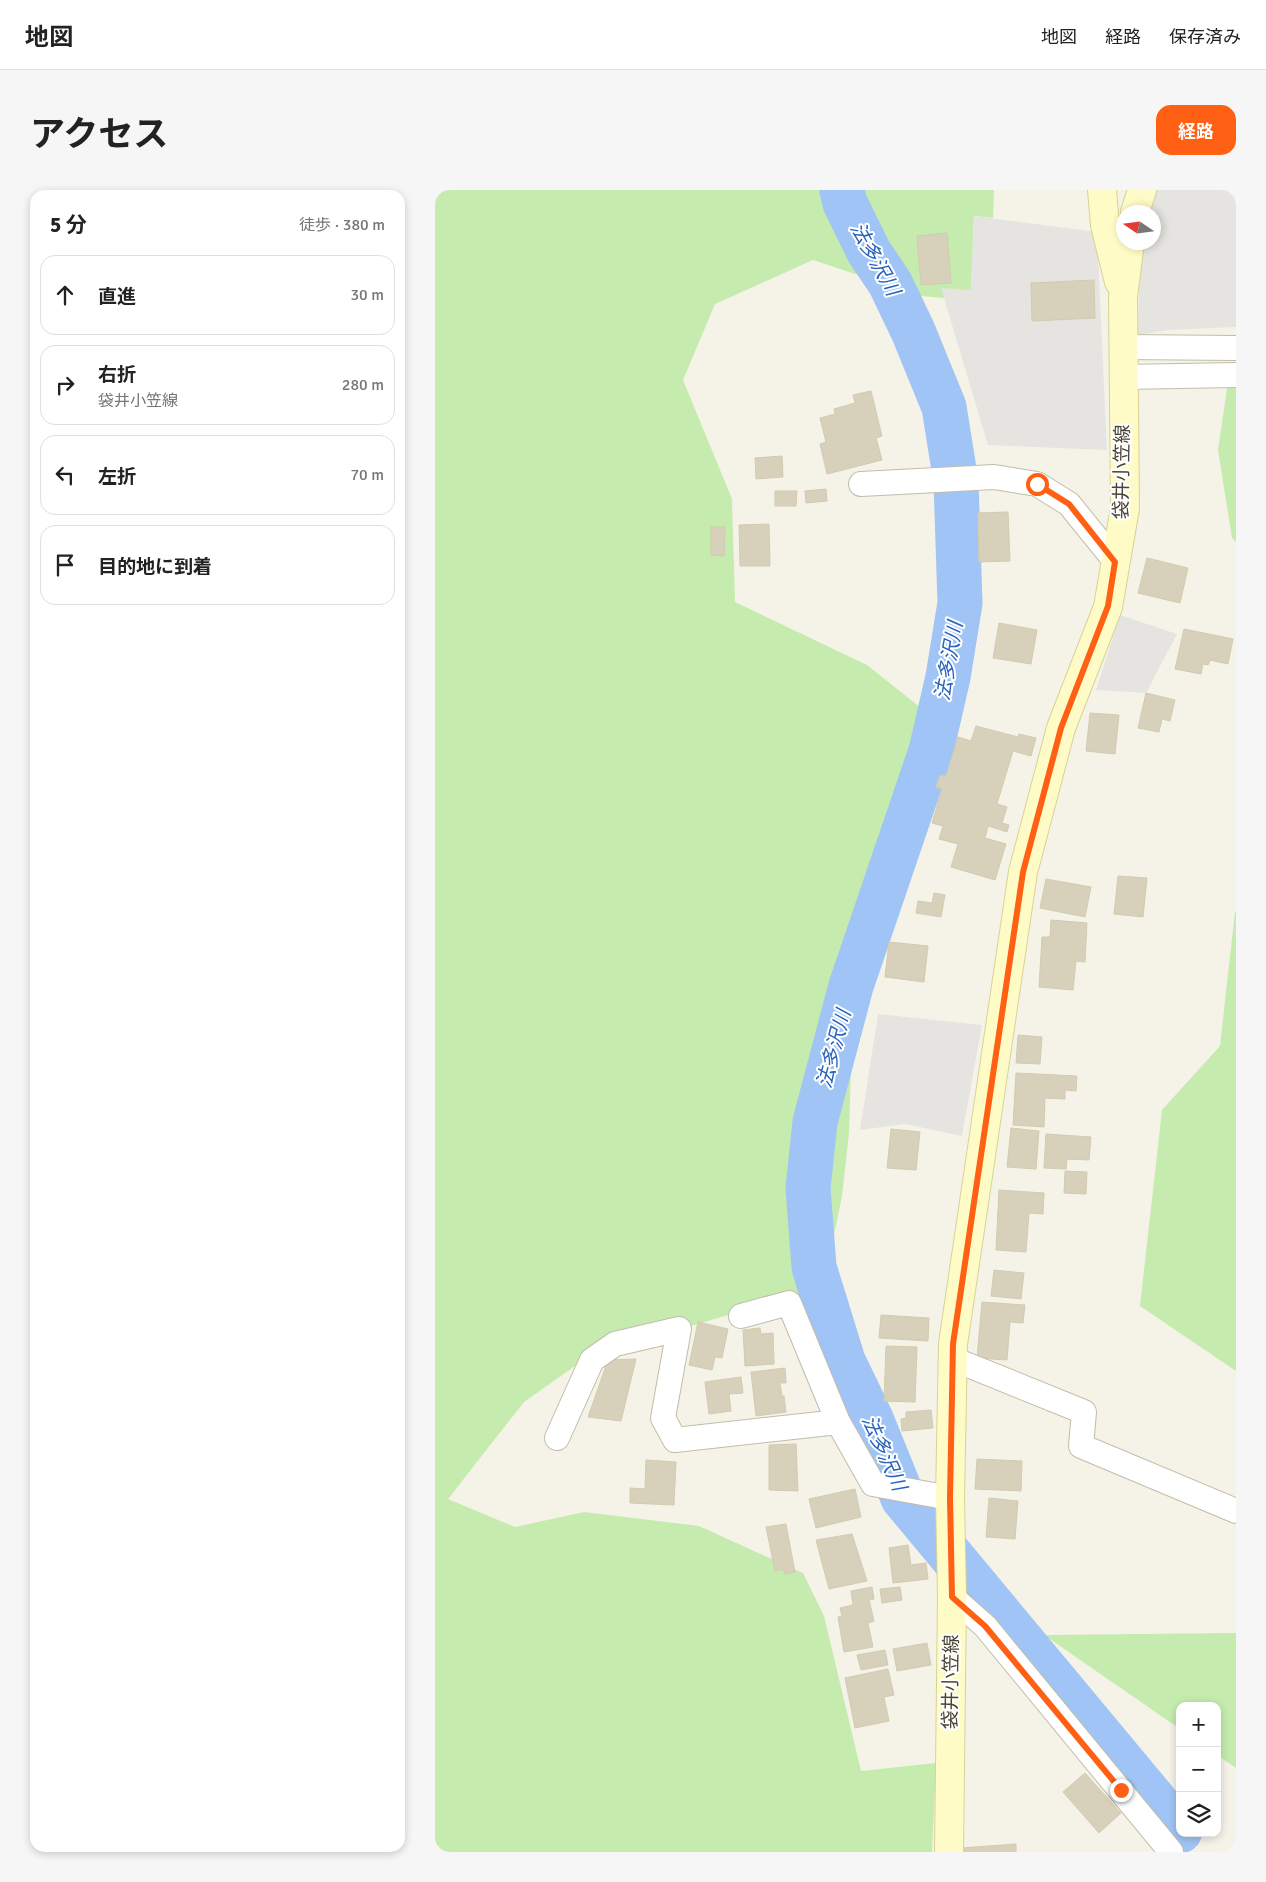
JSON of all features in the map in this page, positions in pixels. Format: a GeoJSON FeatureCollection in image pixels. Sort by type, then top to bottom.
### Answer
{"type":"FeatureCollection","features":[{"type":"Feature","properties":{"kind":"main road"},"geometry":{"type":"LineString","coordinates":[[1103,190],[1105,225],[1123,297]]}},
{"type":"Feature","properties":{"kind":"main road"},"geometry":{"type":"LineString","coordinates":[[1137,205],[1142,190]]}},
{"type":"Feature","properties":{"kind":"main road","name":"袋井小笠線"},"geometry":{"type":"LineString","coordinates":[[949,1852],[952,1597],[950,1498],[953,1344],[1023,872],[1061,728],[1108,606],[1125,508],[1123,297],[1129,250]]}},
{"type":"Feature","properties":{"kind":"street"},"geometry":{"type":"LineString","coordinates":[[1123,347],[1236,348]]}},
{"type":"Feature","properties":{"kind":"street"},"geometry":{"type":"LineString","coordinates":[[1123,377],[1236,375]]}},
{"type":"Feature","properties":{"kind":"street"},"geometry":{"type":"LineString","coordinates":[[861,484],[993,477],[1037,484],[1069,504],[1115,562]]}},
{"type":"Feature","properties":{"kind":"street"},"geometry":{"type":"LineString","coordinates":[[741,1316],[789,1304],[838,1422],[873,1484],[950,1498]]}},
{"type":"Feature","properties":{"kind":"street"},"geometry":{"type":"LineString","coordinates":[[557,1438],[592,1360],[615,1344],[679,1329],[663,1418],[675,1440],[838,1422]]}},
{"type":"Feature","properties":{"kind":"street"},"geometry":{"type":"LineString","coordinates":[[953,1359],[1084,1412],[1081,1446],[1236,1511]]}},
{"type":"Feature","properties":{"kind":"street"},"geometry":{"type":"LineString","coordinates":[[952,1597],[985,1626],[1171,1852]]}},
{"type":"Feature","properties":{"kind":"green space"},"geometry":{"type":"Polygon","coordinates":[[[435,190],[994,190],[993,218],[974,216],[971,290],[944,298],[921,296],[813,260],[715,304],[683,380],[732,499],[735,602],[867,665],[926,712],[843,975],[851,1069],[849,1133],[842,1196],[825,1279],[800,1294],[589,1356],[524,1402],[448,1499],[515,1527],[584,1512],[699,1526],[803,1573],[824,1616],[861,1771],[936,1763],[932,1852],[435,1852],[435,190]]]}},
{"type":"Feature","properties":{"kind":"green space"},"geometry":{"type":"Polygon","coordinates":[[[1229,375],[1236,375],[1236,542],[1232,538],[1218,450],[1229,375]]]}},
{"type":"Feature","properties":{"kind":"green space"},"geometry":{"type":"Polygon","coordinates":[[[1235,912],[1236,1371],[1140,1306],[1162,1110],[1220,1046],[1235,912]]]}},
{"type":"Feature","properties":{"kind":"green space"},"geometry":{"type":"Polygon","coordinates":[[[1236,1633],[1236,1768],[1221,1758],[1221,1702],[1176,1702],[1176,1726],[1044,1635],[1236,1633]]]}},
{"type":"Feature","properties":{"kind":"shaded area"},"geometry":{"type":"Polygon","coordinates":[[[1156,190],[1236,190],[1236,327],[1169,330],[1137,335],[1140,274],[1144,250],[1161,250],[1161,205],[1152,205],[1156,190]]]}},
{"type":"Feature","properties":{"kind":"shaded area"},"geometry":{"type":"Polygon","coordinates":[[[974,216],[1097,232],[1107,450],[988,445],[941,288],[971,290],[974,216]]]}},
{"type":"Feature","properties":{"kind":"shaded area"},"geometry":{"type":"Polygon","coordinates":[[[1120,615],[1177,634],[1146,693],[1096,690],[1120,615]]]}},
{"type":"Feature","properties":{"kind":"shaded area"},"geometry":{"type":"Polygon","coordinates":[[[878,1014],[982,1025],[962,1136],[905,1124],[860,1130],[878,1014]]]}},
{"type":"Feature","properties":{"kind":"building"},"geometry":{"type":"Polygon","coordinates":[[[947,233],[951,283],[921,285],[917,236],[947,233]]]}},
{"type":"Feature","properties":{"kind":"building"},"geometry":{"type":"Polygon","coordinates":[[[1094,280],[1095,318],[1032,321],[1031,283],[1094,280]]]}},
{"type":"Feature","properties":{"kind":"building"},"geometry":{"type":"Polygon","coordinates":[[[871,391],[882,436],[876,438],[882,460],[827,474],[820,444],[826,442],[820,418],[835,414],[834,409],[855,403],[853,395],[871,391]]]}},
{"type":"Feature","properties":{"kind":"building"},"geometry":{"type":"Polygon","coordinates":[[[782,456],[783,477],[756,479],[755,458],[782,456]]]}},
{"type":"Feature","properties":{"kind":"building"},"geometry":{"type":"Polygon","coordinates":[[[826,489],[827,501],[806,503],[805,491],[826,489]]]}},
{"type":"Feature","properties":{"kind":"building"},"geometry":{"type":"Polygon","coordinates":[[[775,491],[797,491],[796,506],[775,506],[775,491]]]}},
{"type":"Feature","properties":{"kind":"building"},"geometry":{"type":"Polygon","coordinates":[[[1008,512],[1010,561],[979,562],[978,513],[1008,512]]]}},
{"type":"Feature","properties":{"kind":"building"},"geometry":{"type":"Polygon","coordinates":[[[769,524],[770,566],[740,566],[739,525],[769,524]]]}},
{"type":"Feature","properties":{"kind":"building"},"geometry":{"type":"Polygon","coordinates":[[[711,527],[725,527],[724,556],[711,555],[711,527]]]}},
{"type":"Feature","properties":{"kind":"building"},"geometry":{"type":"Polygon","coordinates":[[[1147,558],[1188,568],[1180,603],[1138,593],[1147,558]]]}},
{"type":"Feature","properties":{"kind":"building"},"geometry":{"type":"Polygon","coordinates":[[[999,623],[1037,630],[1031,664],[993,658],[999,623]]]}},
{"type":"Feature","properties":{"kind":"building"},"geometry":{"type":"Polygon","coordinates":[[[1184,629],[1233,639],[1228,664],[1210,660],[1208,665],[1203,664],[1201,674],[1175,669],[1184,629]]]}},
{"type":"Feature","properties":{"kind":"building"},"geometry":{"type":"Polygon","coordinates":[[[1146,693],[1175,700],[1170,721],[1162,719],[1159,732],[1138,728],[1146,693]]]}},
{"type":"Feature","properties":{"kind":"building"},"geometry":{"type":"Polygon","coordinates":[[[1090,713],[1119,715],[1115,754],[1086,751],[1090,713]]]}},
{"type":"Feature","properties":{"kind":"building"},"geometry":{"type":"Polygon","coordinates":[[[976,726],[1018,737],[1019,734],[1036,738],[1031,756],[1013,751],[997,804],[1007,807],[1002,823],[1009,825],[1007,832],[988,826],[985,838],[1006,844],[995,880],[951,867],[958,844],[939,839],[943,826],[932,823],[942,789],[936,787],[940,775],[946,776],[958,737],[971,741],[976,726]]]}},
{"type":"Feature","properties":{"kind":"building"},"geometry":{"type":"Polygon","coordinates":[[[1118,876],[1147,878],[1143,917],[1114,914],[1118,876]]]}},
{"type":"Feature","properties":{"kind":"building"},"geometry":{"type":"Polygon","coordinates":[[[1046,879],[1091,887],[1085,917],[1040,908],[1046,879]]]}},
{"type":"Feature","properties":{"kind":"building"},"geometry":{"type":"Polygon","coordinates":[[[934,893],[945,895],[941,917],[916,913],[918,901],[932,903],[934,893]]]}},
{"type":"Feature","properties":{"kind":"building"},"geometry":{"type":"Polygon","coordinates":[[[1051,920],[1087,923],[1085,962],[1076,961],[1073,990],[1039,987],[1042,937],[1050,937],[1051,920]]]}},
{"type":"Feature","properties":{"kind":"building"},"geometry":{"type":"Polygon","coordinates":[[[889,942],[928,946],[924,982],[885,977],[889,942]]]}},
{"type":"Feature","properties":{"kind":"building"},"geometry":{"type":"Polygon","coordinates":[[[1018,1035],[1042,1037],[1040,1064],[1016,1063],[1018,1035]]]}},
{"type":"Feature","properties":{"kind":"building"},"geometry":{"type":"Polygon","coordinates":[[[1016,1073],[1077,1076],[1076,1091],[1065,1090],[1065,1099],[1045,1098],[1044,1127],[1013,1125],[1016,1073]]]}},
{"type":"Feature","properties":{"kind":"building"},"geometry":{"type":"Polygon","coordinates":[[[1011,1128],[1039,1131],[1036,1169],[1007,1167],[1011,1128]]]}},
{"type":"Feature","properties":{"kind":"building"},"geometry":{"type":"Polygon","coordinates":[[[891,1129],[920,1132],[916,1170],[887,1168],[891,1129]]]}},
{"type":"Feature","properties":{"kind":"building"},"geometry":{"type":"Polygon","coordinates":[[[1046,1134],[1091,1137],[1089,1160],[1067,1159],[1066,1169],[1044,1168],[1046,1134]]]}},
{"type":"Feature","properties":{"kind":"building"},"geometry":{"type":"Polygon","coordinates":[[[1065,1171],[1087,1172],[1086,1194],[1064,1193],[1065,1171]]]}},
{"type":"Feature","properties":{"kind":"building"},"geometry":{"type":"Polygon","coordinates":[[[999,1190],[1044,1193],[1043,1214],[1029,1213],[1026,1252],[996,1250],[999,1190]]]}},
{"type":"Feature","properties":{"kind":"building"},"geometry":{"type":"Polygon","coordinates":[[[994,1270],[1024,1273],[1021,1299],[991,1296],[994,1270]]]}},
{"type":"Feature","properties":{"kind":"building"},"geometry":{"type":"Polygon","coordinates":[[[982,1302],[1025,1305],[1023,1323],[1010,1322],[1007,1360],[977,1358],[982,1302]]]}},
{"type":"Feature","properties":{"kind":"building"},"geometry":{"type":"Polygon","coordinates":[[[881,1315],[929,1318],[928,1341],[879,1338],[881,1315]]]}},
{"type":"Feature","properties":{"kind":"building"},"geometry":{"type":"Polygon","coordinates":[[[698,1322],[728,1329],[722,1358],[715,1357],[712,1370],[689,1365],[698,1322]]]}},
{"type":"Feature","properties":{"kind":"building"},"geometry":{"type":"Polygon","coordinates":[[[760,1328],[761,1334],[773,1333],[774,1364],[745,1366],[743,1330],[760,1328]]]}},
{"type":"Feature","properties":{"kind":"building"},"geometry":{"type":"Polygon","coordinates":[[[886,1346],[917,1347],[915,1402],[884,1401],[886,1346]]]}},
{"type":"Feature","properties":{"kind":"building"},"geometry":{"type":"Polygon","coordinates":[[[636,1359],[621,1421],[588,1417],[608,1360],[636,1359]]]}},
{"type":"Feature","properties":{"kind":"building"},"geometry":{"type":"Polygon","coordinates":[[[785,1368],[786,1383],[780,1383],[786,1412],[756,1416],[751,1372],[785,1368]]]}},
{"type":"Feature","properties":{"kind":"building"},"geometry":{"type":"Polygon","coordinates":[[[741,1377],[743,1393],[729,1394],[731,1411],[709,1414],[705,1382],[741,1377]]]}},
{"type":"Feature","properties":{"kind":"building"},"geometry":{"type":"Polygon","coordinates":[[[931,1410],[933,1428],[902,1431],[901,1419],[906,1418],[906,1412],[931,1410]]]}},
{"type":"Feature","properties":{"kind":"building"},"geometry":{"type":"Polygon","coordinates":[[[796,1444],[798,1491],[769,1490],[769,1445],[796,1444]]]}},
{"type":"Feature","properties":{"kind":"building"},"geometry":{"type":"Polygon","coordinates":[[[977,1459],[1022,1461],[1021,1491],[975,1489],[977,1459]]]}},
{"type":"Feature","properties":{"kind":"building"},"geometry":{"type":"Polygon","coordinates":[[[646,1460],[676,1462],[674,1505],[630,1503],[630,1488],[645,1489],[646,1460]]]}},
{"type":"Feature","properties":{"kind":"building"},"geometry":{"type":"Polygon","coordinates":[[[855,1489],[861,1517],[816,1528],[809,1499],[855,1489]]]}},
{"type":"Feature","properties":{"kind":"building"},"geometry":{"type":"Polygon","coordinates":[[[989,1498],[1018,1501],[1015,1539],[986,1537],[989,1498]]]}},
{"type":"Feature","properties":{"kind":"building"},"geometry":{"type":"Polygon","coordinates":[[[786,1524],[795,1572],[785,1574],[783,1569],[775,1571],[766,1527],[786,1524]]]}},
{"type":"Feature","properties":{"kind":"building"},"geometry":{"type":"Polygon","coordinates":[[[852,1534],[867,1581],[829,1589],[816,1540],[852,1534]]]}},
{"type":"Feature","properties":{"kind":"building"},"geometry":{"type":"Polygon","coordinates":[[[908,1545],[911,1565],[926,1563],[928,1579],[893,1583],[889,1548],[908,1545]]]}},
{"type":"Feature","properties":{"kind":"building"},"geometry":{"type":"Polygon","coordinates":[[[872,1587],[874,1599],[869,1600],[874,1621],[868,1623],[873,1647],[844,1652],[838,1617],[842,1616],[840,1608],[853,1605],[851,1591],[872,1587]]]}},
{"type":"Feature","properties":{"kind":"building"},"geometry":{"type":"Polygon","coordinates":[[[900,1587],[902,1600],[882,1603],[880,1589],[900,1587]]]}},
{"type":"Feature","properties":{"kind":"building"},"geometry":{"type":"Polygon","coordinates":[[[927,1643],[931,1665],[897,1671],[893,1649],[927,1643]]]}},
{"type":"Feature","properties":{"kind":"building"},"geometry":{"type":"Polygon","coordinates":[[[885,1650],[888,1665],[861,1670],[857,1655],[885,1650]]]}},
{"type":"Feature","properties":{"kind":"building"},"geometry":{"type":"Polygon","coordinates":[[[888,1669],[894,1695],[884,1697],[889,1721],[855,1728],[845,1678],[888,1669]]]}},
{"type":"Feature","properties":{"kind":"building"},"geometry":{"type":"Polygon","coordinates":[[[1085,1773],[1121,1813],[1099,1833],[1063,1792],[1085,1773]]]}},
{"type":"Feature","properties":{"kind":"building"},"geometry":{"type":"Polygon","coordinates":[[[1016,1844],[1016,1852],[962,1852],[962,1848],[1016,1844]]]}},
{"type":"Feature","properties":{"kind":"waterway","name":"法多沢川"},"geometry":{"type":"LineString","coordinates":[[842,190],[845,203],[869,252],[890,283],[913,331],[944,407],[956,482],[960,603],[948,677],[931,751],[851,986],[815,1122],[808,1188],[814,1267],[843,1361],[871,1419],[903,1498],[1176,1826]]}},
{"type":"Feature","properties":{"kind":"route"},"geometry":{"type":"LineString","coordinates":[[1037,484],[1069,504],[1115,562],[1108,606],[1061,728],[1023,872],[953,1344],[950,1498],[952,1597],[985,1626],[1121,1790]]}}]}
